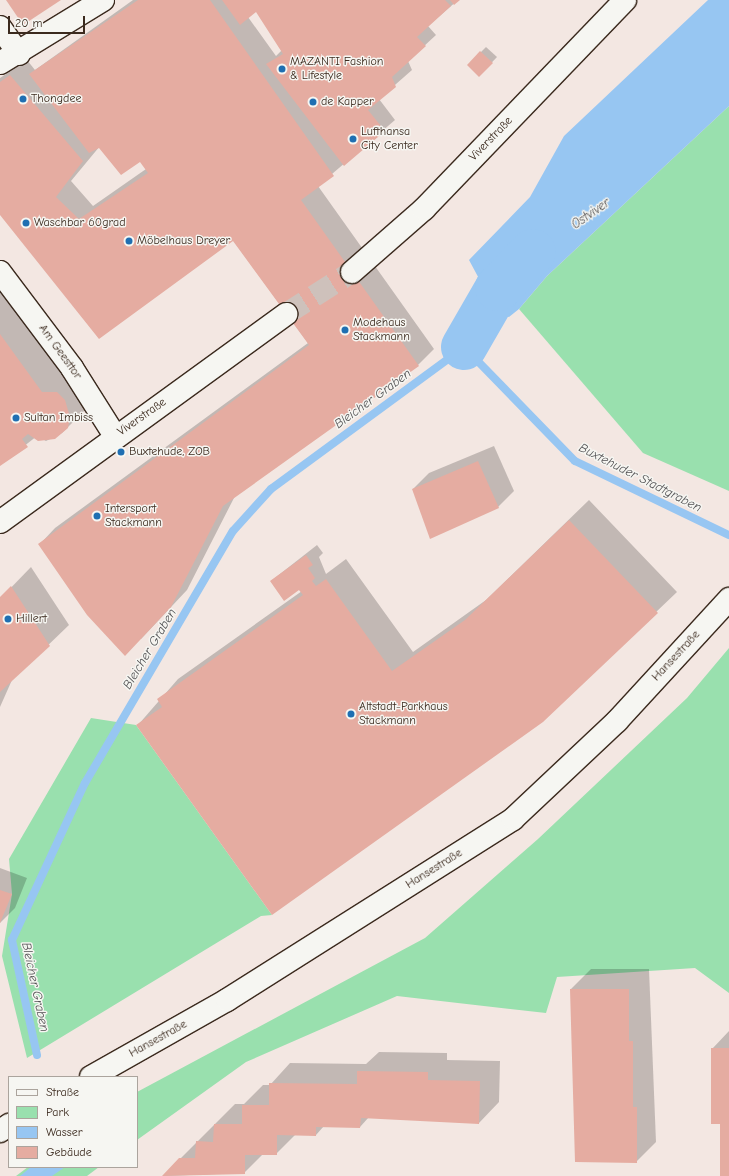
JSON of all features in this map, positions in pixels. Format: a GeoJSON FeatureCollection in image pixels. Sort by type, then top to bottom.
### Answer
{"type":"FeatureCollection","features":[{"type":"Feature","properties":{"kind":"street"},"geometry":{"type":"LineString","coordinates":[[0,27],[9,58],[103,0]]}},
{"type":"Feature","properties":{"kind":"street","name":"Viverstraße"},"geometry":{"type":"LineString","coordinates":[[352,272],[424,209],[626,0]]}},
{"type":"Feature","properties":{"kind":"street","name":"Am Geesttor"},"geometry":{"type":"LineString","coordinates":[[0,272],[72,368],[115,436]]}},
{"type":"Feature","properties":{"kind":"street","name":"Viverstraße"},"geometry":{"type":"LineString","coordinates":[[0,522],[115,436],[286,314]]}},
{"type":"Feature","properties":{"kind":"street","name":"Hansestraße"},"geometry":{"type":"LineString","coordinates":[[93,1076],[226,1000],[512,819],[617,720],[729,599]]}},
{"type":"Feature","properties":{"kind":"green space"},"geometry":{"type":"Polygon","coordinates":[[[729,106],[729,491],[643,453],[519,309],[547,276],[729,106]]]}},
{"type":"Feature","properties":{"kind":"green space"},"geometry":{"type":"Polygon","coordinates":[[[729,648],[729,993],[695,968],[557,977],[546,1013],[397,996],[246,1062],[138,1139],[138,1091],[425,938],[538,839],[687,698],[729,648]]]}},
{"type":"Feature","properties":{"kind":"green space"},"geometry":{"type":"Polygon","coordinates":[[[91,718],[136,725],[272,915],[261,916],[27,1058],[2,956],[12,894],[9,859],[91,718]]]}},
{"type":"Feature","properties":{"kind":"green space"},"geometry":{"type":"Polygon","coordinates":[[[27,1168],[98,1168],[87,1176],[16,1176],[27,1168]]]}},
{"type":"Feature","properties":{"kind":"water"},"geometry":{"type":"Polygon","coordinates":[[[708,0],[729,0],[729,106],[547,276],[519,309],[509,317],[498,314],[469,260],[530,197],[564,136],[708,0]]]}},
{"type":"Feature","properties":{"kind":"water"},"geometry":{"type":"Polygon","coordinates":[[[30,1168],[64,1168],[52,1176],[20,1176],[30,1168]]]}},
{"type":"Feature","properties":{"kind":"building"},"geometry":{"type":"Polygon","coordinates":[[[6,0],[61,0],[23,25],[6,0]]]}},
{"type":"Feature","properties":{"kind":"building","name":"Modehaus Stackmann"},"geometry":{"type":"Polygon","coordinates":[[[138,0],[210,0],[334,176],[301,200],[419,366],[223,506],[171,607],[125,656],[87,615],[38,544],[309,345],[233,241],[99,339],[0,215],[0,82],[10,75],[83,161],[56,197],[79,219],[148,173],[140,162],[121,175],[99,148],[89,153],[29,74],[138,0]]]}},
{"type":"Feature","properties":{"kind":"building"},"geometry":{"type":"Polygon","coordinates":[[[222,0],[445,0],[451,6],[417,37],[426,46],[392,77],[396,87],[368,110],[385,131],[344,166],[266,64],[283,54],[256,12],[240,25],[222,0]]]}},
{"type":"Feature","properties":{"kind":"building"},"geometry":{"type":"Polygon","coordinates":[[[450,0],[460,0],[454,5],[450,0]]]}},
{"type":"Feature","properties":{"kind":"building"},"geometry":{"type":"Polygon","coordinates":[[[480,51],[493,63],[479,77],[467,65],[480,51]]]}},
{"type":"Feature","properties":{"kind":"building"},"geometry":{"type":"Polygon","coordinates":[[[0,334],[42,392],[57,392],[65,400],[70,417],[68,428],[55,439],[38,441],[28,434],[22,439],[28,447],[0,466],[0,334]]]}},
{"type":"Feature","properties":{"kind":"building"},"geometry":{"type":"Polygon","coordinates":[[[478,461],[499,508],[430,539],[412,489],[478,461]]]}},
{"type":"Feature","properties":{"kind":"building","name":"Altstadt-Parkhaus Stackmann"},"geometry":{"type":"Polygon","coordinates":[[[569,520],[658,613],[543,722],[272,915],[136,725],[162,707],[157,699],[303,595],[299,590],[284,601],[270,581],[306,555],[313,565],[308,568],[315,578],[312,581],[316,586],[326,579],[392,671],[465,620],[569,520]]]}},
{"type":"Feature","properties":{"kind":"building"},"geometry":{"type":"Polygon","coordinates":[[[11,586],[50,646],[0,692],[0,597],[11,586]]]}},
{"type":"Feature","properties":{"kind":"building"},"geometry":{"type":"Polygon","coordinates":[[[0,890],[12,894],[0,923],[0,890]]]}},
{"type":"Feature","properties":{"kind":"building"},"geometry":{"type":"Polygon","coordinates":[[[570,989],[629,989],[629,1041],[633,1041],[633,1107],[637,1107],[637,1163],[575,1162],[570,989]]]}},
{"type":"Feature","properties":{"kind":"building"},"geometry":{"type":"Polygon","coordinates":[[[711,1048],[729,1048],[729,1176],[720,1176],[720,1124],[711,1124],[711,1048]]]}},
{"type":"Feature","properties":{"kind":"building"},"geometry":{"type":"Polygon","coordinates":[[[357,1071],[428,1072],[428,1080],[480,1081],[479,1124],[361,1118],[360,1128],[316,1127],[316,1136],[277,1135],[277,1155],[245,1155],[245,1174],[162,1176],[179,1158],[195,1158],[196,1141],[213,1142],[214,1124],[242,1124],[242,1105],[269,1105],[269,1083],[357,1084],[357,1071]]]}},
{"type":"Feature","properties":{"kind":"waterway","name":"Ostviver"},"geometry":{"type":"LineString","coordinates":[[464,347],[498,288],[533,252]]}},
{"type":"Feature","properties":{"kind":"waterway","name":"Bleicher Graben"},"geometry":{"type":"LineString","coordinates":[[37,1055],[12,940],[85,783],[233,531],[271,489],[464,347],[575,461],[729,535]]}},
{"type":"Feature","properties":{"kind":"tunnel"},"geometry":{"type":"LineString","coordinates":[[286,314],[352,272]]}},
{"type":"Feature","properties":{"kind":"place","name":"MAZANTI Fashion & Lifestyle"},"geometry":{"type":"Point","coordinates":[282,69]}},
{"type":"Feature","properties":{"kind":"place","name":"Thongdee"},"geometry":{"type":"Point","coordinates":[23,99]}},
{"type":"Feature","properties":{"kind":"place","name":"de Kapper"},"geometry":{"type":"Point","coordinates":[313,102]}},
{"type":"Feature","properties":{"kind":"place","name":"Lufthansa City Center"},"geometry":{"type":"Point","coordinates":[353,139]}},
{"type":"Feature","properties":{"kind":"place","name":"Waschbar 60grad"},"geometry":{"type":"Point","coordinates":[26,223]}},
{"type":"Feature","properties":{"kind":"place","name":"Möbelhaus Dreyer"},"geometry":{"type":"Point","coordinates":[129,241]}},
{"type":"Feature","properties":{"kind":"place","name":"Modehaus Stackmann"},"geometry":{"type":"Point","coordinates":[345,330]}},
{"type":"Feature","properties":{"kind":"place","name":"Sultan Imbiss"},"geometry":{"type":"Point","coordinates":[16,418]}},
{"type":"Feature","properties":{"kind":"place","name":"Buxtehude, ZOB"},"geometry":{"type":"Point","coordinates":[121,452]}},
{"type":"Feature","properties":{"kind":"place","name":"Intersport Stackmann"},"geometry":{"type":"Point","coordinates":[97,516]}},
{"type":"Feature","properties":{"kind":"place","name":"Hillert"},"geometry":{"type":"Point","coordinates":[8,619]}},
{"type":"Feature","properties":{"kind":"place","name":"Altstadt-Parkhaus Stackmann"},"geometry":{"type":"Point","coordinates":[351,714]}},
{"type":"Feature","properties":{"kind":"water label","name":"Buxtehuder Stadtgraben"},"geometry":{"type":"Point","coordinates":[640,478]}}]}
